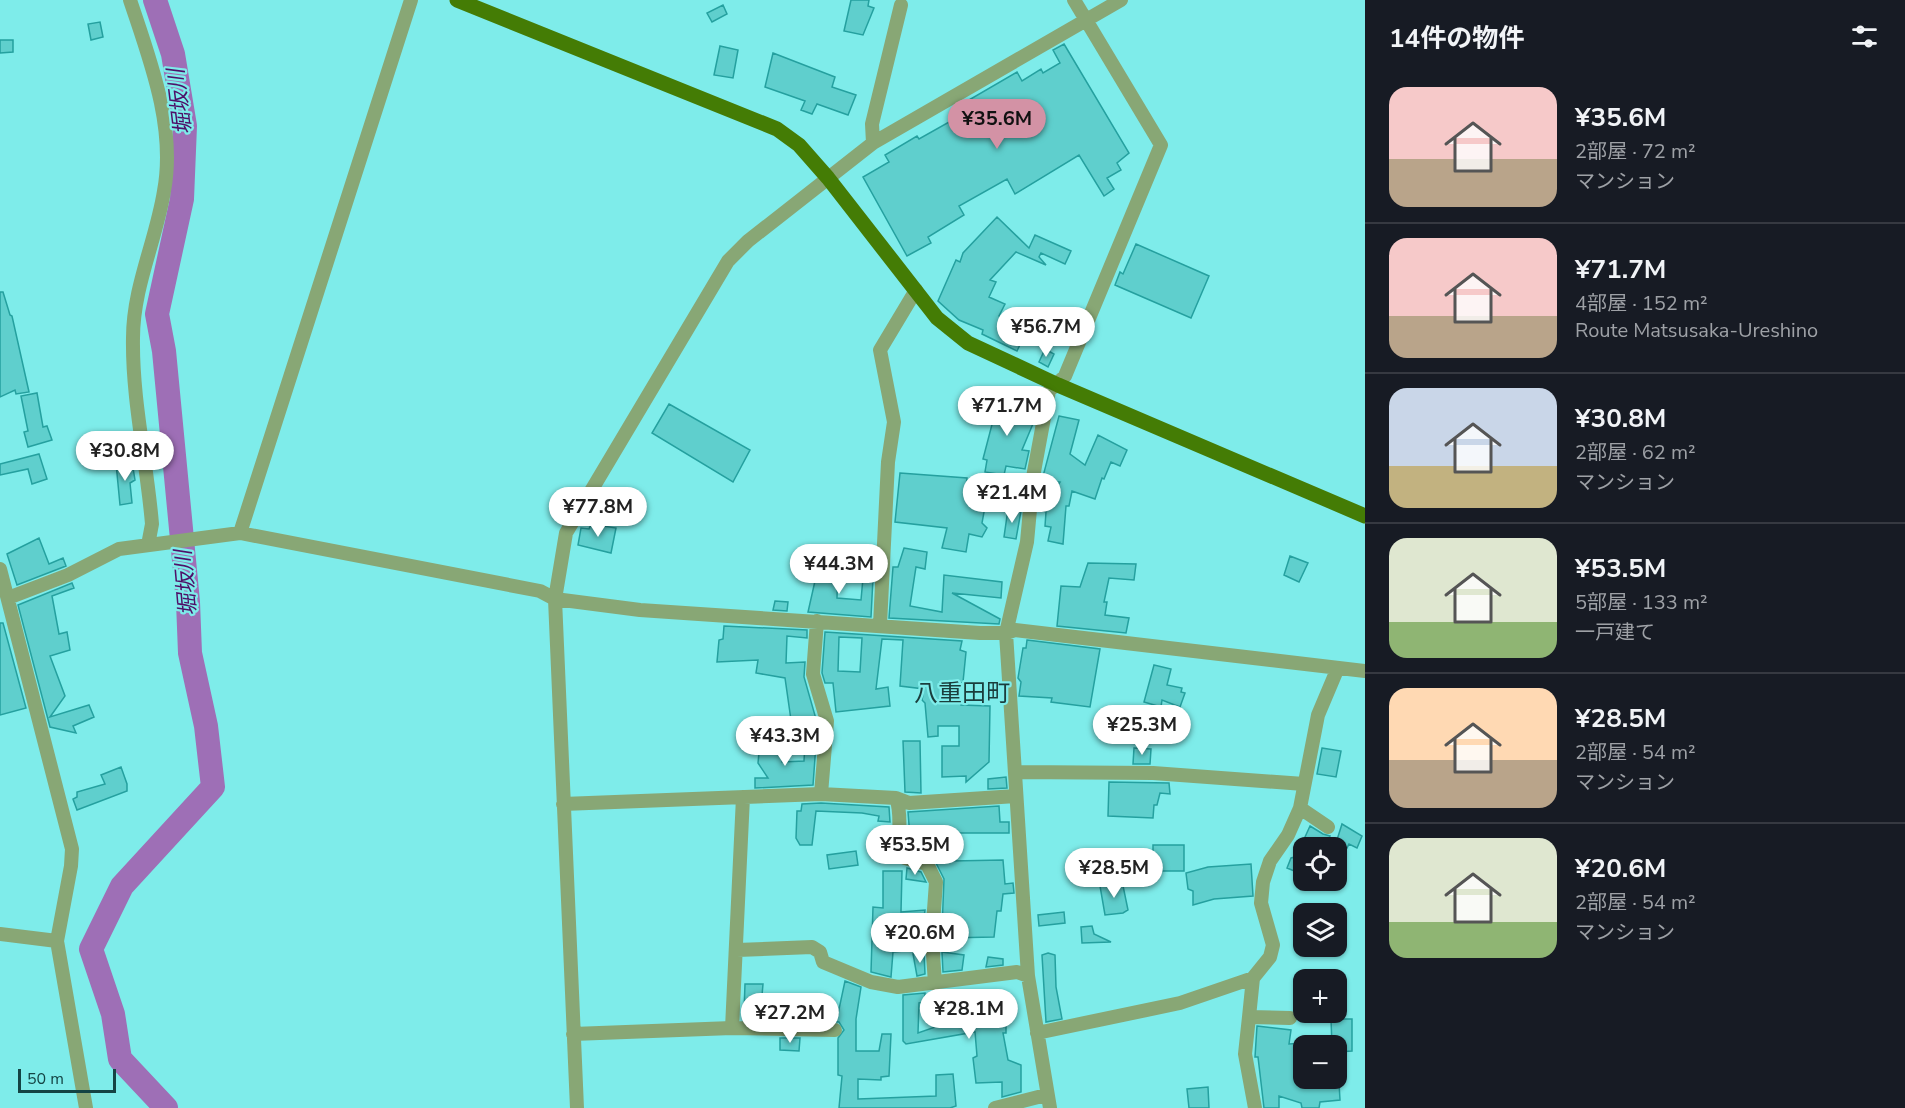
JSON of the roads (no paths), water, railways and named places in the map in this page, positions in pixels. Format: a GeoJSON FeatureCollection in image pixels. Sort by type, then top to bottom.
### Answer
{"type":"FeatureCollection","features":[{"type":"Feature","properties":{"kind":"main road"},"geometry":{"type":"LineString","coordinates":[[457,0],[777,129],[799,145],[828,178],[937,318],[968,343],[1058,385],[1365,516]]}},
{"type":"Feature","properties":{"kind":"street"},"geometry":{"type":"LineString","coordinates":[[129,0],[154,79],[164,122],[167,150],[164,193],[140,279],[133,338],[152,524],[152,544]]}},
{"type":"Feature","properties":{"kind":"street"},"geometry":{"type":"LineString","coordinates":[[240,533],[411,0]]}},
{"type":"Feature","properties":{"kind":"street"},"geometry":{"type":"LineString","coordinates":[[995,1108],[1048,1102],[1029,976],[1006,633],[1027,542],[1033,477],[1049,391],[1065,376],[1161,145],[1074,0]]}},
{"type":"Feature","properties":{"kind":"street"},"geometry":{"type":"LineString","coordinates":[[577,1108],[555,599],[566,533],[728,261],[748,241],[873,142],[1121,0]]}},
{"type":"Feature","properties":{"kind":"street"},"geometry":{"type":"LineString","coordinates":[[873,142],[872,124],[901,5]]}},
{"type":"Feature","properties":{"kind":"street"},"geometry":{"type":"LineString","coordinates":[[880,626],[888,462],[894,422],[880,350],[916,290]]}},
{"type":"Feature","properties":{"kind":"street"},"geometry":{"type":"LineString","coordinates":[[8,598],[68,575],[119,549],[235,536],[240,533],[540,591],[555,599],[640,610],[1006,633],[1015,630],[1365,672]]}},
{"type":"Feature","properties":{"kind":"street"},"geometry":{"type":"LineString","coordinates":[[0,569],[72,849],[57,941],[86,1108]]}},
{"type":"Feature","properties":{"kind":"street"},"geometry":{"type":"LineString","coordinates":[[817,621],[813,674],[826,721],[821,794]]}},
{"type":"Feature","properties":{"kind":"street"},"geometry":{"type":"LineString","coordinates":[[1037,1033],[1180,1003],[1253,978],[1270,957],[1273,945],[1261,903],[1263,882],[1270,861],[1288,835],[1300,808],[1318,715],[1337,670]]}},
{"type":"Feature","properties":{"kind":"street"},"geometry":{"type":"LineString","coordinates":[[1014,772],[1153,773],[1305,784]]}},
{"type":"Feature","properties":{"kind":"street"},"geometry":{"type":"LineString","coordinates":[[563,804],[821,794],[896,798],[909,803],[1016,796]]}},
{"type":"Feature","properties":{"kind":"street"},"geometry":{"type":"LineString","coordinates":[[732,1028],[743,797]]}},
{"type":"Feature","properties":{"kind":"street"},"geometry":{"type":"LineString","coordinates":[[896,798],[901,811],[899,849],[905,858],[927,864],[936,882],[932,938],[935,984]]}},
{"type":"Feature","properties":{"kind":"street"},"geometry":{"type":"LineString","coordinates":[[1300,808],[1328,827]]}},
{"type":"Feature","properties":{"kind":"street"},"geometry":{"type":"LineString","coordinates":[[0,934],[57,941]]}},
{"type":"Feature","properties":{"kind":"street"},"geometry":{"type":"LineString","coordinates":[[737,950],[812,947],[820,952],[823,962],[871,982],[898,987],[1017,972],[1029,976]]}},
{"type":"Feature","properties":{"kind":"street"},"geometry":{"type":"LineString","coordinates":[[1253,978],[1245,1054],[1255,1108]]}},
{"type":"Feature","properties":{"kind":"street"},"geometry":{"type":"LineString","coordinates":[[1249,1017],[1290,1018]]}},
{"type":"Feature","properties":{"kind":"street"},"geometry":{"type":"LineString","coordinates":[[573,1034],[732,1028],[835,1030]]}},
{"type":"Feature","properties":{"kind":"waterway","name":"堀坂川"},"geometry":{"type":"LineString","coordinates":[[155,0],[173,54],[185,126],[182,199],[157,314],[164,351],[188,602],[190,653],[206,726],[213,787],[122,886],[91,949],[113,1014],[120,1059],[166,1108]]}},
{"type":"Feature","properties":{"kind":"district","name":"八重田町"},"geometry":{"type":"Point","coordinates":[962,693]}}]}
